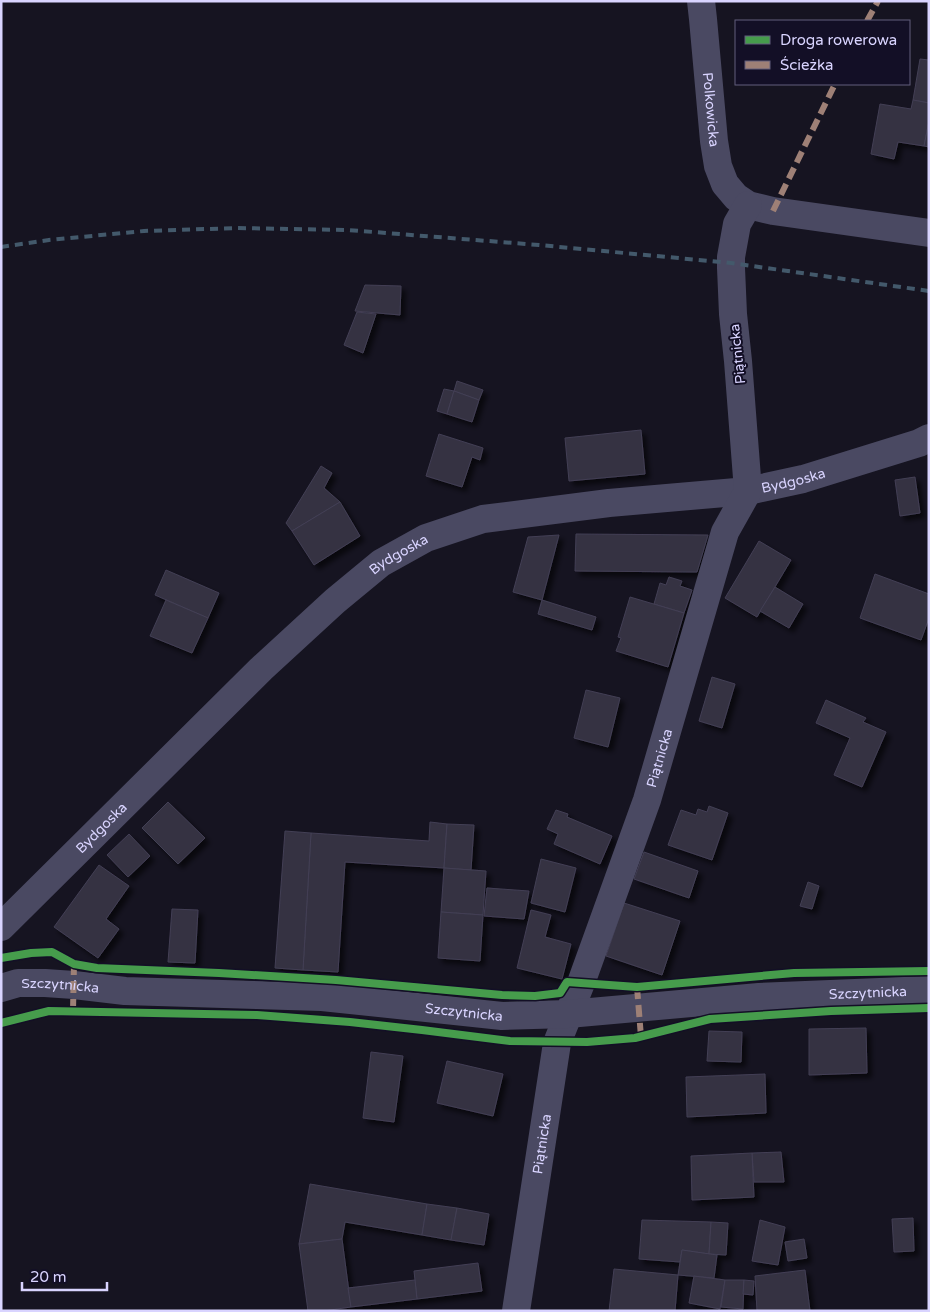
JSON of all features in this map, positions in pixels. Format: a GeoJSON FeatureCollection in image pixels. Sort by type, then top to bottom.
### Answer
{"type":"FeatureCollection","features":[{"type":"Feature","properties":{"kind":"street","name":"Polkowicka"},"geometry":{"type":"LineString","coordinates":[[700,1],[718,166],[725,184],[736,197],[748,205]]}},
{"type":"Feature","properties":{"kind":"street"},"geometry":{"type":"LineString","coordinates":[[748,205],[773,211],[929,233]]}},
{"type":"Feature","properties":{"kind":"street","name":"Piątnicka"},"geometry":{"type":"LineString","coordinates":[[516,1311],[557,1043],[581,983],[647,800],[726,532],[748,491],[738,362],[732,314],[731,263],[737,224],[748,205]]}},
{"type":"Feature","properties":{"kind":"street","name":"Bydgoska"},"geometry":{"type":"LineString","coordinates":[[1,927],[261,669],[335,601],[381,563],[426,538],[483,518],[599,504],[748,491],[803,479],[919,443],[929,438]]}},
{"type":"Feature","properties":{"kind":"street","name":"Szczytnicka"},"geometry":{"type":"LineString","coordinates":[[1,988],[18,983],[46,982],[125,991],[322,997],[502,1016],[568,1014],[759,997],[929,990]]}},
{"type":"Feature","properties":{"kind":"building"},"geometry":{"type":"Polygon","coordinates":[[[920,59],[929,60],[929,103],[913,100],[920,59]]]}},
{"type":"Feature","properties":{"kind":"building"},"geometry":{"type":"Polygon","coordinates":[[[913,100],[929,103],[929,121],[924,146],[898,142],[894,159],[871,154],[880,104],[911,109],[913,100]]]}},
{"type":"Feature","properties":{"kind":"building"},"geometry":{"type":"Polygon","coordinates":[[[929,121],[929,147],[924,146],[929,121]]]}},
{"type":"Feature","properties":{"kind":"building"},"geometry":{"type":"Polygon","coordinates":[[[365,285],[401,286],[400,315],[355,311],[365,285]]]}},
{"type":"Feature","properties":{"kind":"building"},"geometry":{"type":"Polygon","coordinates":[[[357,312],[376,314],[363,353],[344,345],[357,312]]]}},
{"type":"Feature","properties":{"kind":"building"},"geometry":{"type":"Polygon","coordinates":[[[457,381],[483,390],[479,400],[454,391],[457,381]]]}},
{"type":"Feature","properties":{"kind":"building"},"geometry":{"type":"Polygon","coordinates":[[[444,389],[454,391],[447,414],[437,411],[444,389]]]}},
{"type":"Feature","properties":{"kind":"building"},"geometry":{"type":"Polygon","coordinates":[[[454,391],[479,400],[472,422],[447,414],[454,391]]]}},
{"type":"Feature","properties":{"kind":"building"},"geometry":{"type":"Polygon","coordinates":[[[641,430],[645,474],[569,481],[565,438],[641,430]]]}},
{"type":"Feature","properties":{"kind":"building"},"geometry":{"type":"Polygon","coordinates":[[[439,434],[483,448],[480,460],[472,457],[462,487],[426,476],[439,434]]]}},
{"type":"Feature","properties":{"kind":"building"},"geometry":{"type":"Polygon","coordinates":[[[321,466],[332,473],[324,488],[340,502],[292,531],[286,523],[321,466]]]}},
{"type":"Feature","properties":{"kind":"building"},"geometry":{"type":"Polygon","coordinates":[[[915,477],[920,513],[900,516],[895,480],[915,477]]]}},
{"type":"Feature","properties":{"kind":"building"},"geometry":{"type":"Polygon","coordinates":[[[340,502],[360,536],[314,565],[292,531],[340,502]]]}},
{"type":"Feature","properties":{"kind":"building"},"geometry":{"type":"Polygon","coordinates":[[[576,534],[708,535],[697,572],[575,571],[576,534]]]}},
{"type":"Feature","properties":{"kind":"building"},"geometry":{"type":"Polygon","coordinates":[[[559,535],[542,600],[513,592],[528,537],[559,535]]]}},
{"type":"Feature","properties":{"kind":"building"},"geometry":{"type":"Polygon","coordinates":[[[759,541],[791,560],[757,617],[725,598],[759,541]]]}},
{"type":"Feature","properties":{"kind":"building"},"geometry":{"type":"Polygon","coordinates":[[[166,570],[219,593],[208,618],[155,595],[166,570]]]}},
{"type":"Feature","properties":{"kind":"building"},"geometry":{"type":"Polygon","coordinates":[[[875,574],[929,594],[929,618],[921,640],[860,618],[875,574]]]}},
{"type":"Feature","properties":{"kind":"building"},"geometry":{"type":"Polygon","coordinates":[[[669,577],[682,581],[680,586],[692,590],[684,613],[654,604],[660,583],[666,585],[669,577]]]}},
{"type":"Feature","properties":{"kind":"building"},"geometry":{"type":"Polygon","coordinates":[[[775,587],[803,604],[789,628],[760,611],[775,587]]]}},
{"type":"Feature","properties":{"kind":"building"},"geometry":{"type":"Polygon","coordinates":[[[630,597],[684,613],[668,667],[616,651],[621,638],[618,637],[630,597]]]}},
{"type":"Feature","properties":{"kind":"building"},"geometry":{"type":"Polygon","coordinates":[[[166,600],[208,618],[192,653],[150,636],[166,600]]]}},
{"type":"Feature","properties":{"kind":"building"},"geometry":{"type":"Polygon","coordinates":[[[542,600],[596,617],[592,630],[538,614],[542,600]]]}},
{"type":"Feature","properties":{"kind":"building"},"geometry":{"type":"Polygon","coordinates":[[[712,677],[735,684],[722,728],[699,721],[712,677]]]}},
{"type":"Feature","properties":{"kind":"building"},"geometry":{"type":"Polygon","coordinates":[[[586,690],[620,698],[608,747],[574,738],[586,690]]]}},
{"type":"Feature","properties":{"kind":"building"},"geometry":{"type":"Polygon","coordinates":[[[826,700],[866,718],[863,722],[886,732],[862,787],[834,775],[850,738],[816,723],[826,700]]]}},
{"type":"Feature","properties":{"kind":"building"},"geometry":{"type":"Polygon","coordinates":[[[168,802],[205,838],[178,864],[142,828],[168,802]]]}},
{"type":"Feature","properties":{"kind":"building"},"geometry":{"type":"Polygon","coordinates":[[[709,806],[728,813],[712,860],[668,845],[681,810],[696,815],[698,809],[707,812],[709,806]]]}},
{"type":"Feature","properties":{"kind":"building"},"geometry":{"type":"Polygon","coordinates":[[[556,810],[568,814],[567,817],[612,836],[600,864],[554,844],[558,834],[547,829],[556,810]]]}},
{"type":"Feature","properties":{"kind":"building"},"geometry":{"type":"Polygon","coordinates":[[[430,822],[447,824],[444,868],[345,862],[338,972],[303,970],[311,833],[429,841],[430,822]]]}},
{"type":"Feature","properties":{"kind":"building"},"geometry":{"type":"Polygon","coordinates":[[[447,824],[474,825],[471,870],[444,868],[447,824]]]}},
{"type":"Feature","properties":{"kind":"building"},"geometry":{"type":"Polygon","coordinates":[[[285,831],[311,833],[303,970],[275,968],[285,831]]]}},
{"type":"Feature","properties":{"kind":"building"},"geometry":{"type":"Polygon","coordinates":[[[129,834],[150,856],[128,877],[107,855],[129,834]]]}},
{"type":"Feature","properties":{"kind":"building"},"geometry":{"type":"Polygon","coordinates":[[[644,852],[698,871],[689,898],[634,879],[644,852]]]}},
{"type":"Feature","properties":{"kind":"building"},"geometry":{"type":"Polygon","coordinates":[[[541,859],[576,868],[565,912],[531,903],[541,859]]]}},
{"type":"Feature","properties":{"kind":"building"},"geometry":{"type":"Polygon","coordinates":[[[99,865],[129,886],[106,919],[119,929],[98,958],[54,927],[99,865]]]}},
{"type":"Feature","properties":{"kind":"building"},"geometry":{"type":"Polygon","coordinates":[[[444,868],[486,871],[483,915],[441,912],[444,868]]]}},
{"type":"Feature","properties":{"kind":"building"},"geometry":{"type":"Polygon","coordinates":[[[808,882],[819,886],[812,909],[800,906],[808,882]]]}},
{"type":"Feature","properties":{"kind":"building"},"geometry":{"type":"Polygon","coordinates":[[[487,888],[529,891],[524,919],[484,916],[487,888]]]}},
{"type":"Feature","properties":{"kind":"building"},"geometry":{"type":"Polygon","coordinates":[[[624,903],[680,921],[662,975],[606,956],[624,903]]]}},
{"type":"Feature","properties":{"kind":"building"},"geometry":{"type":"Polygon","coordinates":[[[172,909],[198,910],[195,963],[168,962],[172,909]]]}},
{"type":"Feature","properties":{"kind":"building"},"geometry":{"type":"Polygon","coordinates":[[[531,910],[551,915],[545,937],[571,944],[562,979],[517,968],[531,910]]]}},
{"type":"Feature","properties":{"kind":"building"},"geometry":{"type":"Polygon","coordinates":[[[441,912],[483,915],[480,961],[438,958],[441,912]]]}},
{"type":"Feature","properties":{"kind":"building"},"geometry":{"type":"Polygon","coordinates":[[[866,1028],[867,1073],[809,1075],[809,1029],[866,1028]]]}},
{"type":"Feature","properties":{"kind":"building"},"geometry":{"type":"Polygon","coordinates":[[[709,1031],[742,1032],[741,1062],[707,1061],[709,1031]]]}},
{"type":"Feature","properties":{"kind":"building"},"geometry":{"type":"Polygon","coordinates":[[[371,1052],[403,1056],[394,1122],[363,1118],[371,1052]]]}},
{"type":"Feature","properties":{"kind":"building"},"geometry":{"type":"Polygon","coordinates":[[[447,1061],[503,1074],[493,1116],[437,1103],[447,1061]]]}},
{"type":"Feature","properties":{"kind":"building"},"geometry":{"type":"Polygon","coordinates":[[[765,1074],[766,1113],[687,1117],[686,1077],[765,1074]]]}},
{"type":"Feature","properties":{"kind":"building"},"geometry":{"type":"Polygon","coordinates":[[[781,1152],[784,1182],[754,1182],[752,1153],[781,1152]]]}},
{"type":"Feature","properties":{"kind":"building"},"geometry":{"type":"Polygon","coordinates":[[[752,1153],[754,1197],[692,1200],[691,1156],[752,1153]]]}},
{"type":"Feature","properties":{"kind":"building"},"geometry":{"type":"Polygon","coordinates":[[[310,1184],[427,1204],[422,1235],[345,1222],[342,1239],[299,1244],[310,1184]]]}},
{"type":"Feature","properties":{"kind":"building"},"geometry":{"type":"Polygon","coordinates":[[[427,1204],[457,1208],[451,1240],[422,1235],[427,1204]]]}},
{"type":"Feature","properties":{"kind":"building"},"geometry":{"type":"Polygon","coordinates":[[[457,1208],[489,1214],[484,1245],[451,1240],[457,1208]]]}},
{"type":"Feature","properties":{"kind":"building"},"geometry":{"type":"Polygon","coordinates":[[[913,1218],[914,1251],[894,1252],[892,1219],[913,1218]]]}},
{"type":"Feature","properties":{"kind":"building"},"geometry":{"type":"Polygon","coordinates":[[[642,1220],[711,1222],[709,1254],[682,1250],[680,1262],[639,1259],[642,1220]]]}},
{"type":"Feature","properties":{"kind":"building"},"geometry":{"type":"Polygon","coordinates":[[[760,1220],[785,1227],[778,1265],[752,1261],[760,1220]]]}},
{"type":"Feature","properties":{"kind":"building"},"geometry":{"type":"Polygon","coordinates":[[[711,1222],[728,1223],[726,1255],[709,1254],[711,1222]]]}},
{"type":"Feature","properties":{"kind":"building"},"geometry":{"type":"Polygon","coordinates":[[[342,1239],[351,1307],[308,1311],[299,1244],[342,1239]]]}},
{"type":"Feature","properties":{"kind":"building"},"geometry":{"type":"Polygon","coordinates":[[[804,1239],[807,1258],[788,1261],[785,1242],[804,1239]]]}},
{"type":"Feature","properties":{"kind":"building"},"geometry":{"type":"Polygon","coordinates":[[[682,1250],[717,1255],[714,1278],[678,1275],[682,1250]]]}},
{"type":"Feature","properties":{"kind":"building"},"geometry":{"type":"Polygon","coordinates":[[[478,1263],[482,1291],[417,1299],[414,1271],[478,1263]]]}},
{"type":"Feature","properties":{"kind":"building"},"geometry":{"type":"Polygon","coordinates":[[[614,1269],[678,1275],[675,1311],[609,1311],[614,1269]]]}},
{"type":"Feature","properties":{"kind":"building"},"geometry":{"type":"Polygon","coordinates":[[[805,1270],[810,1311],[757,1311],[755,1276],[805,1270]]]}},
{"type":"Feature","properties":{"kind":"building"},"geometry":{"type":"Polygon","coordinates":[[[694,1276],[725,1280],[720,1309],[689,1303],[694,1276]]]}},
{"type":"Feature","properties":{"kind":"building"},"geometry":{"type":"Polygon","coordinates":[[[415,1280],[417,1299],[351,1307],[348,1288],[415,1280]]]}},
{"type":"Feature","properties":{"kind":"building"},"geometry":{"type":"Polygon","coordinates":[[[725,1280],[744,1280],[743,1309],[721,1307],[725,1280]]]}},
{"type":"Feature","properties":{"kind":"building"},"geometry":{"type":"Polygon","coordinates":[[[744,1280],[754,1281],[753,1295],[743,1294],[744,1280]]]}},
{"type":"Feature","properties":{"kind":"railway"},"geometry":{"type":"LineString","coordinates":[[1,247],[49,240],[144,231],[238,228],[348,230],[731,263],[929,291]]}},
{"type":"Feature","properties":{"kind":"marked path"},"geometry":{"type":"LineString","coordinates":[[868,20],[878,1]]}},
{"type":"Feature","properties":{"kind":"marked path"},"geometry":{"type":"LineString","coordinates":[[773,211],[835,85]]}},
{"type":"Feature","properties":{"kind":"marked path"},"geometry":{"type":"LineString","coordinates":[[73,1011],[74,964]]}},
{"type":"Feature","properties":{"kind":"marked path"},"geometry":{"type":"LineString","coordinates":[[637,987],[641,1037]]}},
{"type":"Feature","properties":{"kind":"cycle path"},"geometry":{"type":"LineString","coordinates":[[1,958],[52,952],[74,964],[97,968],[336,980],[502,995],[535,996],[560,993],[567,982],[637,987],[794,973],[929,971]]}},
{"type":"Feature","properties":{"kind":"cycle path"},"geometry":{"type":"LineString","coordinates":[[1,1023],[49,1011],[257,1015],[350,1022],[510,1041],[587,1042],[635,1038],[710,1019],[831,1011],[929,1008]]}}]}
